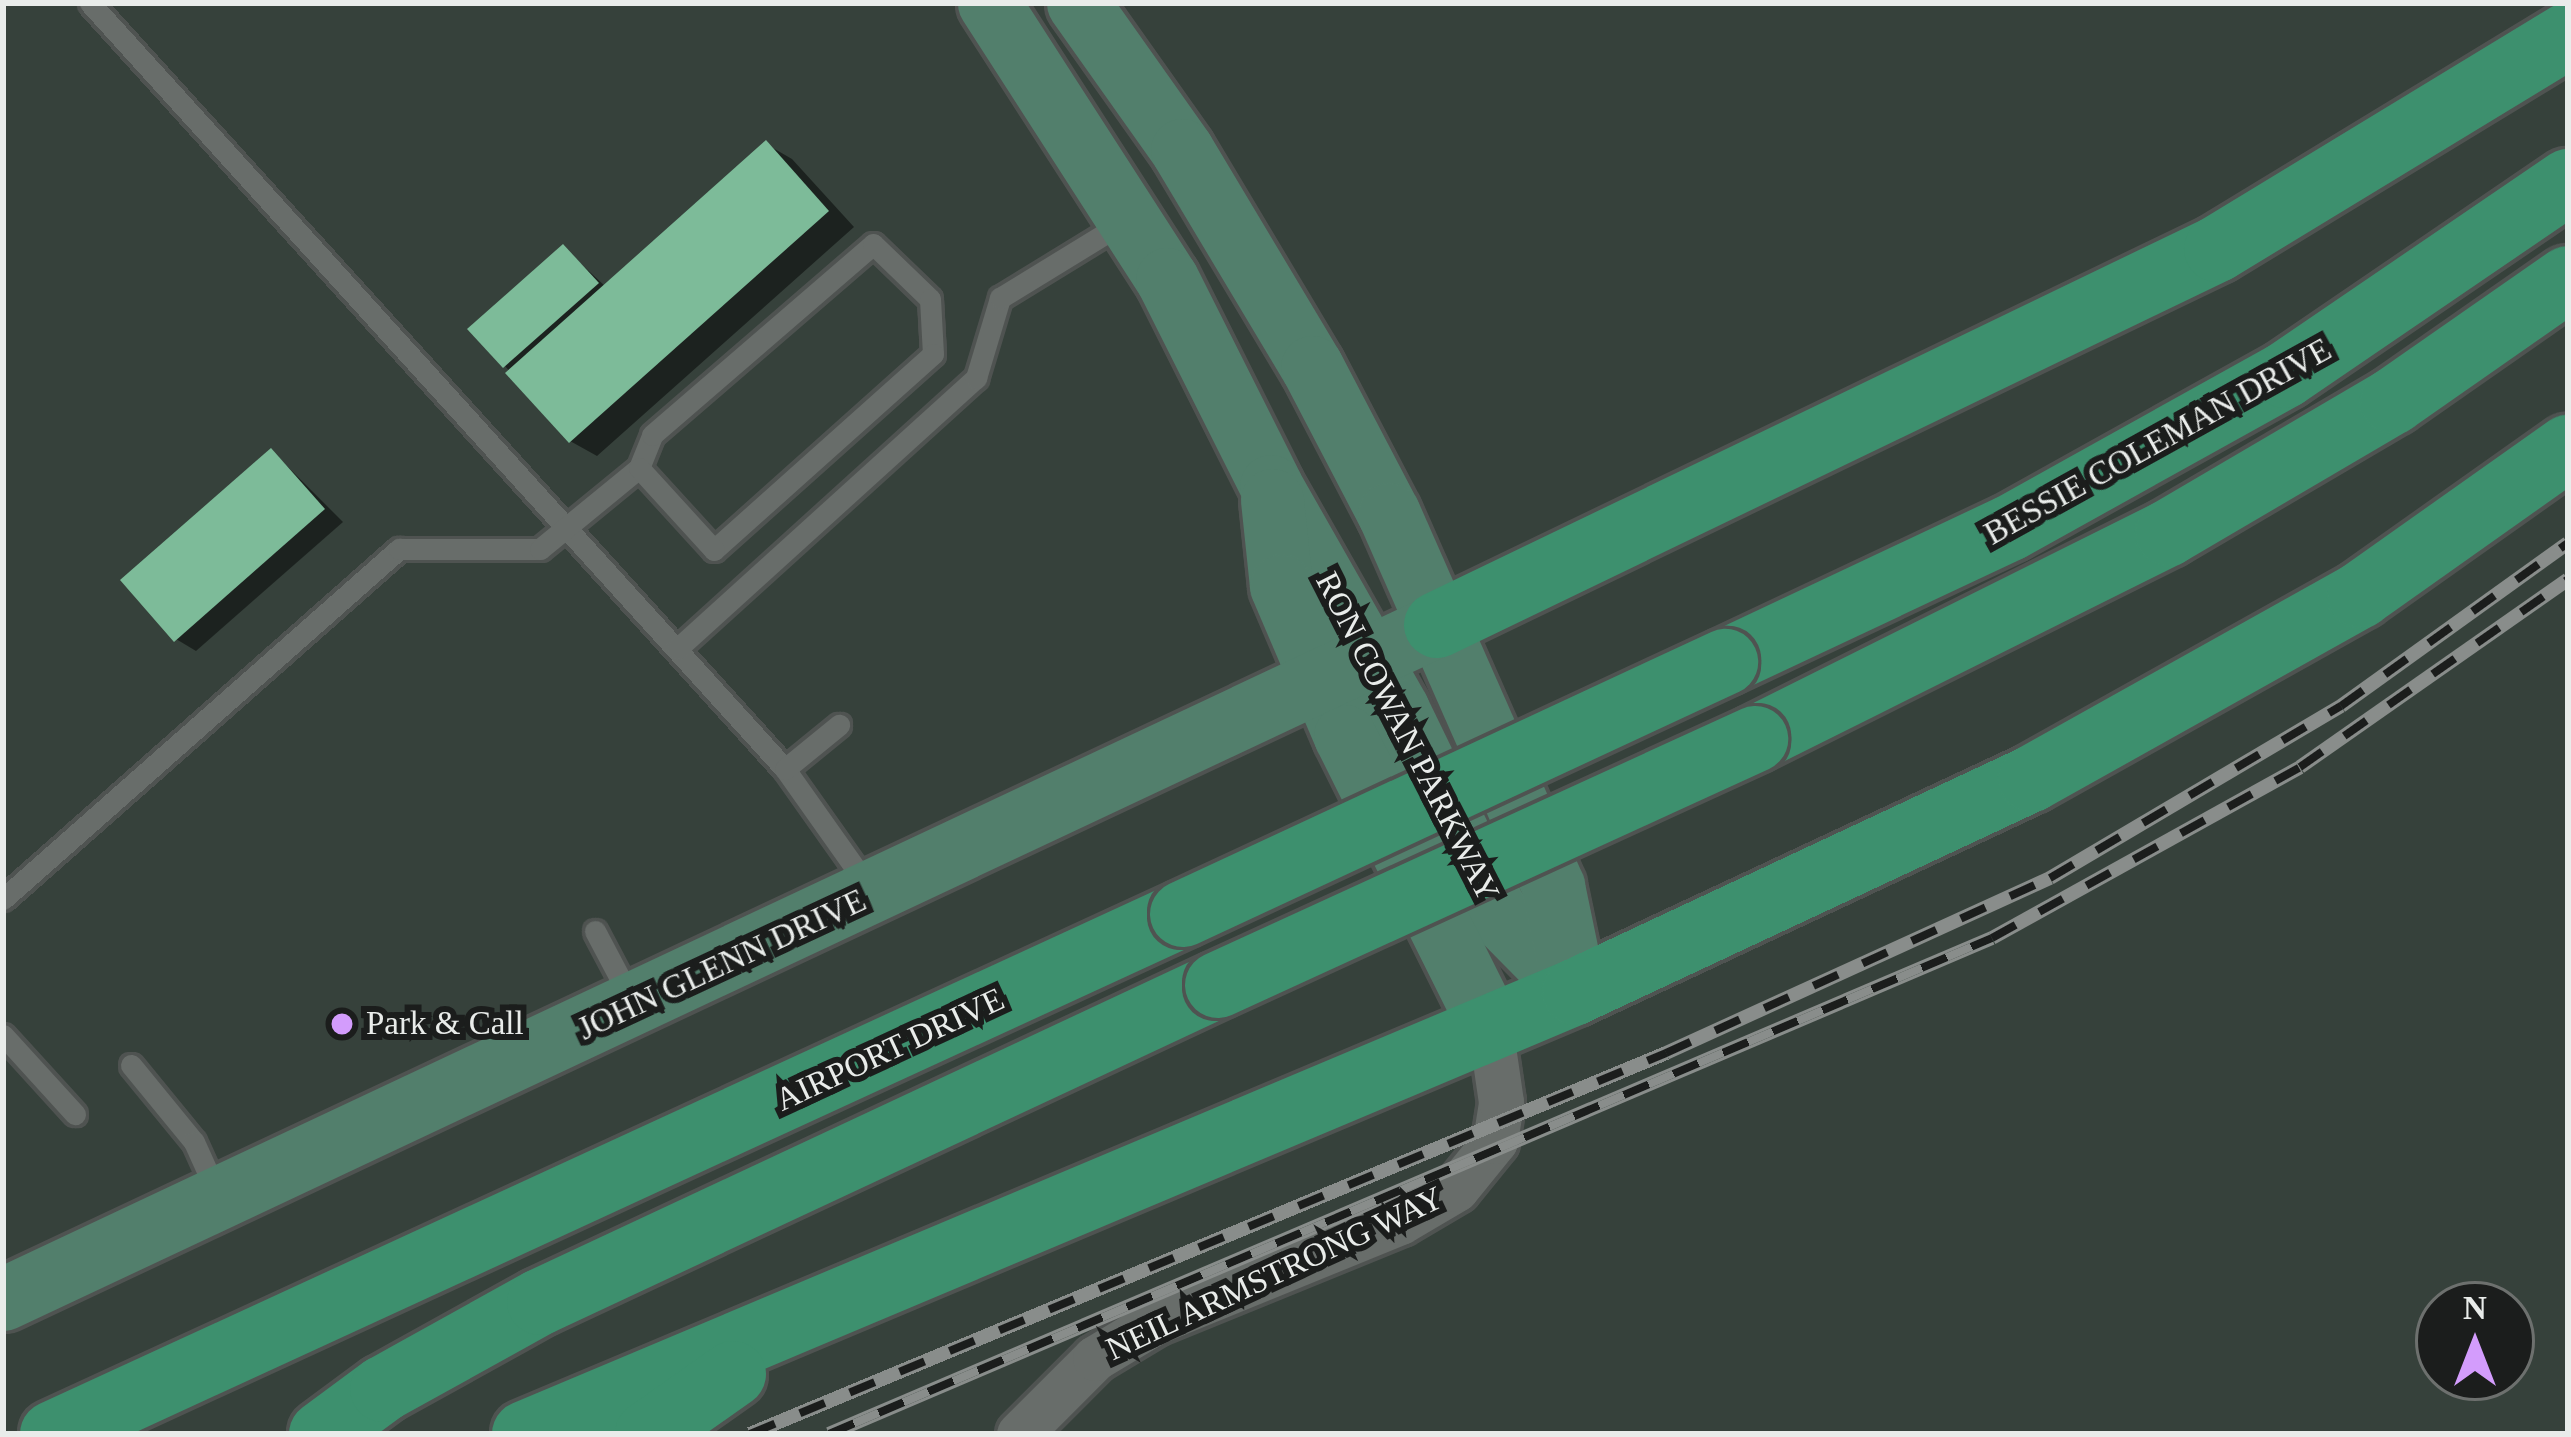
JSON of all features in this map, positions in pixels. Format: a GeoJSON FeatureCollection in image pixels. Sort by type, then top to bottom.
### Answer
{"type":"FeatureCollection","features":[{"type":"Feature","properties":{"kind":"main road","name":"RON COWAN PARKWAY"},"geometry":{"type":"LineString","coordinates":[[988,3],[1129,218],[1271,486],[1347,670],[1496,912],[1575,992]]}},
{"type":"Feature","properties":{"kind":"main road","name":"RON COWAN PARKWAY"},"geometry":{"type":"LineString","coordinates":[[1078,3],[1182,150],[1312,367],[1437,625],[1553,886],[1575,992]]}},
{"type":"Feature","properties":{"kind":"main road"},"geometry":{"type":"LineString","coordinates":[[1437,625],[2217,249],[2568,36]]}},
{"type":"Feature","properties":{"kind":"main road","name":"BESSIE COLEMAN DRIVE"},"geometry":{"type":"LineString","coordinates":[[1725,662],[2010,528],[2285,375],[2568,182]]}},
{"type":"Feature","properties":{"kind":"main road"},"geometry":{"type":"LineString","coordinates":[[322,1434],[383,1389],[540,1302],[1957,643],[2280,470],[2568,278]]}},
{"type":"Feature","properties":{"kind":"main road"},"geometry":{"type":"LineString","coordinates":[[525,1434],[948,1252],[1575,992],[2031,778],[2232,674],[2474,520],[2568,448]]}},
{"type":"Feature","properties":{"kind":"main road","name":"JOHN GLENN DRIVE"},"geometry":{"type":"LineString","coordinates":[[3,1298],[206,1169],[635,1006],[1437,625]]}},
{"type":"Feature","properties":{"kind":"main road","name":"AIRPORT DRIVE"},"geometry":{"type":"LineString","coordinates":[[53,1434],[1725,662]]}},
{"type":"Feature","properties":{"kind":"main road"},"geometry":{"type":"LineString","coordinates":[[1347,670],[1490,1027]]}},
{"type":"Feature","properties":{"kind":"main road"},"geometry":{"type":"LineString","coordinates":[[648,1434],[722,1380],[948,1252]]}},
{"type":"Feature","properties":{"kind":"street","name":"NEIL ARMSTRONG WAY"},"geometry":{"type":"LineString","coordinates":[[1019,1434],[1095,1358],[1155,1322],[1400,1222],[1456,1189],[1495,1141],[1501,1102],[1490,1027]]}},
{"type":"Feature","properties":{"kind":"lane"},"geometry":{"type":"LineString","coordinates":[[90,3],[784,770],[873,895]]}},
{"type":"Feature","properties":{"kind":"lane"},"geometry":{"type":"LineString","coordinates":[[676,649],[976,378],[1000,298],[1129,218]]}},
{"type":"Feature","properties":{"kind":"lane"},"geometry":{"type":"LineString","coordinates":[[3,899],[399,549],[540,549],[639,468],[652,435],[873,244],[930,299],[933,354],[714,550],[639,468]]}},
{"type":"Feature","properties":{"kind":"lane"},"geometry":{"type":"LineString","coordinates":[[784,770],[839,725]]}},
{"type":"Feature","properties":{"kind":"lane"},"geometry":{"type":"LineString","coordinates":[[595,931],[635,1006]]}},
{"type":"Feature","properties":{"kind":"lane"},"geometry":{"type":"LineString","coordinates":[[3,1035],[75,1114]]}},
{"type":"Feature","properties":{"kind":"lane"},"geometry":{"type":"LineString","coordinates":[[131,1064],[206,1169]]}},
{"type":"Feature","properties":{"kind":"shaded area"},"geometry":{"type":"Polygon","coordinates":[[[3,3],[2568,3],[2568,1434],[3,1434],[3,3]]]}},
{"type":"Feature","properties":{"kind":"building"},"geometry":{"type":"Polygon","coordinates":[[[766,140],[829,211],[569,443],[505,373],[766,140]]]}},
{"type":"Feature","properties":{"kind":"building"},"geometry":{"type":"Polygon","coordinates":[[[563,244],[599,283],[503,368],[467,329],[563,244]]]}},
{"type":"Feature","properties":{"kind":"building"},"geometry":{"type":"Polygon","coordinates":[[[271,448],[325,509],[174,642],[120,580],[271,448]]]}},
{"type":"Feature","properties":{"kind":"railway"},"geometry":{"type":"LineString","coordinates":[[750,1434],[1666,1053],[2050,878],[2341,706],[2568,543]]}},
{"type":"Feature","properties":{"kind":"railway"},"geometry":{"type":"LineString","coordinates":[[829,1434],[1992,938],[2300,767],[2568,579]]}},
{"type":"Feature","properties":{"kind":"place","name":"Park & Call"},"geometry":{"type":"Point","coordinates":[342,1024]}}]}
